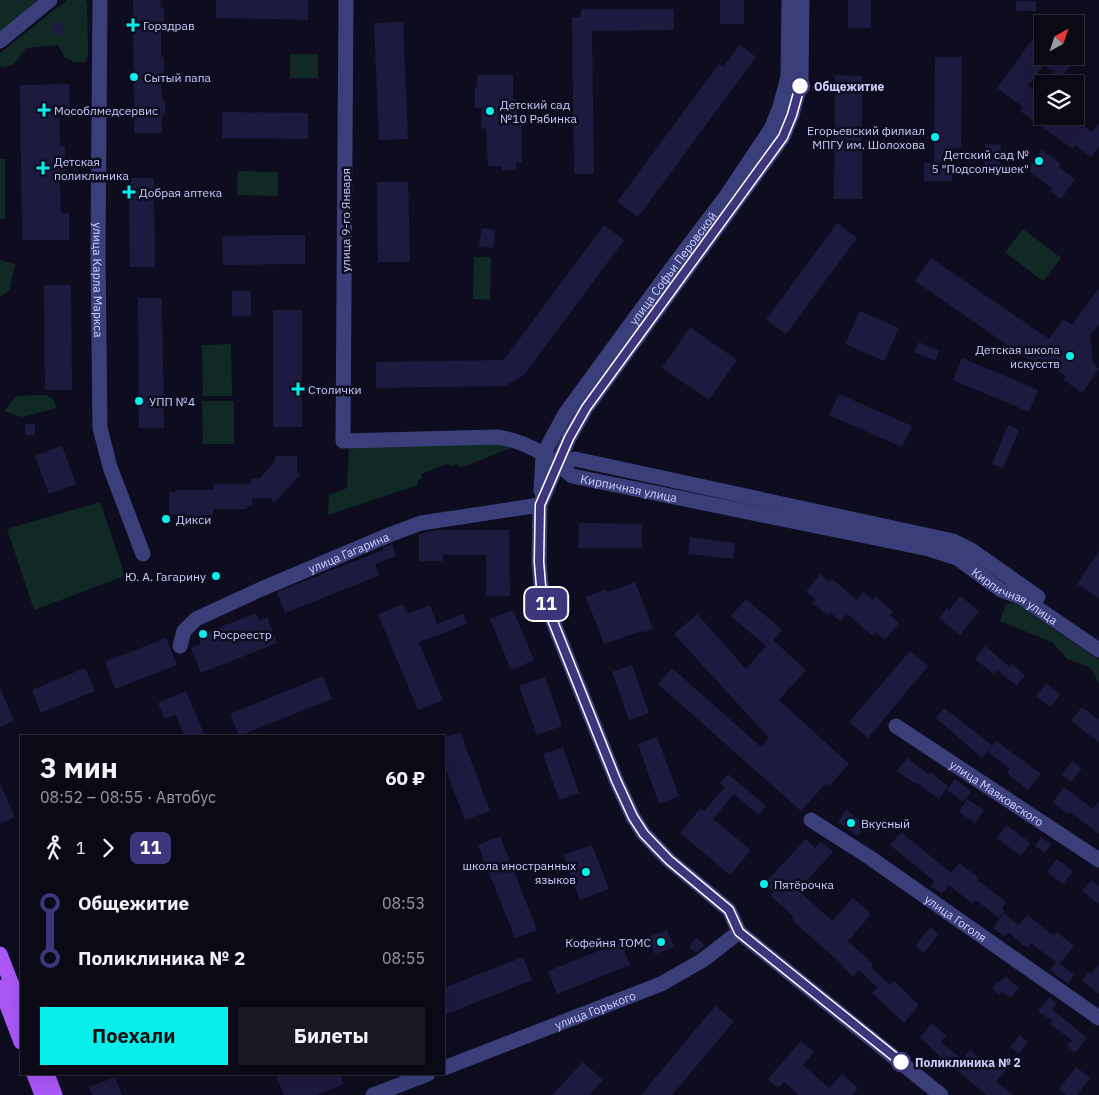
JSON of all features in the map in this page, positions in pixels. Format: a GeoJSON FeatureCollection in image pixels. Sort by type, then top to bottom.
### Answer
{"type":"FeatureCollection","features":[{"type":"Feature","properties":{"kind":"main road"},"geometry":{"type":"LineString","coordinates":[[0,954],[20,1005]]}},
{"type":"Feature","properties":{"kind":"main road"},"geometry":{"type":"LineString","coordinates":[[0,988],[20,1039]]}},
{"type":"Feature","properties":{"kind":"main road"},"geometry":{"type":"LineString","coordinates":[[34,1075],[42,1095]]}},
{"type":"Feature","properties":{"kind":"main road"},"geometry":{"type":"LineString","coordinates":[[47,1075],[55,1095]]}},
{"type":"Feature","properties":{"kind":"street"},"geometry":{"type":"LineString","coordinates":[[0,41],[50,0]]}},
{"type":"Feature","properties":{"kind":"street","name":"улица Карла Маркса"},"geometry":{"type":"LineString","coordinates":[[100,0],[98,250],[100,428],[110,467],[142,554]]}},
{"type":"Feature","properties":{"kind":"street","name":"улица 9-го Января"},"geometry":{"type":"LineString","coordinates":[[346,0],[343,441],[496,437],[514,441],[544,455]]}},
{"type":"Feature","properties":{"kind":"street","name":"улица Софьи Перовской"},"geometry":{"type":"LineString","coordinates":[[739,932],[729,910],[669,860],[652,843],[638,826],[628,808],[545,601],[541,586],[539,562],[540,503],[544,455],[554,433],[570,407],[727,194],[771,129],[780,107],[788,77],[789,0]]}},
{"type":"Feature","properties":{"kind":"street","name":"улица Софьи Перовской"},"geometry":{"type":"LineString","coordinates":[[540,503],[572,432],[586,408],[783,137],[797,101],[801,81],[802,0]]}},
{"type":"Feature","properties":{"kind":"street"},"geometry":{"type":"LineString","coordinates":[[544,455],[558,463]]}},
{"type":"Feature","properties":{"kind":"street","name":"Кирпичная улица"},"geometry":{"type":"LineString","coordinates":[[558,463],[575,459],[953,541],[971,550],[1066,617],[1099,637]]}},
{"type":"Feature","properties":{"kind":"street","name":"Кирпичная улица"},"geometry":{"type":"LineString","coordinates":[[558,463],[572,476],[949,554],[968,564],[1002,590],[1021,597],[1099,650]]}},
{"type":"Feature","properties":{"kind":"street","name":"улица Гагарина"},"geometry":{"type":"LineString","coordinates":[[180,646],[184,631],[196,619],[389,535],[421,523],[540,503]]}},
{"type":"Feature","properties":{"kind":"street","name":"улица Маяковского"},"geometry":{"type":"LineString","coordinates":[[896,726],[1099,860]]}},
{"type":"Feature","properties":{"kind":"street","name":"улица Гоголя"},"geometry":{"type":"LineString","coordinates":[[811,820],[869,857],[1099,1018]]}},
{"type":"Feature","properties":{"kind":"street"},"geometry":{"type":"LineString","coordinates":[[739,932],[941,1095]]}},
{"type":"Feature","properties":{"kind":"street","name":"улица Горького"},"geometry":{"type":"LineString","coordinates":[[445,1068],[661,984],[703,960],[739,932]]}},
{"type":"Feature","properties":{"kind":"street"},"geometry":{"type":"LineString","coordinates":[[373,1095],[425,1075]]}},
{"type":"Feature","properties":{"kind":"green space"},"geometry":{"type":"Polygon","coordinates":[[[0,0],[38,0],[0,32],[0,0]]]}},
{"type":"Feature","properties":{"kind":"green space"},"geometry":{"type":"Polygon","coordinates":[[[67,0],[85,0],[87,2],[88,54],[85,62],[75,62],[65,58],[58,45],[26,48],[14,64],[2,68],[0,66],[0,53],[67,0]]]}},
{"type":"Feature","properties":{"kind":"green space"},"geometry":{"type":"Polygon","coordinates":[[[290,54],[318,54],[318,78],[290,78],[290,54]]]}},
{"type":"Feature","properties":{"kind":"green space"},"geometry":{"type":"Polygon","coordinates":[[[0,159],[5,159],[5,219],[0,219],[0,159]]]}},
{"type":"Feature","properties":{"kind":"green space"},"geometry":{"type":"Polygon","coordinates":[[[238,171],[278,172],[278,196],[237,195],[238,171]]]}},
{"type":"Feature","properties":{"kind":"green space"},"geometry":{"type":"Polygon","coordinates":[[[1023,229],[1061,258],[1043,281],[1005,252],[1023,229]]]}},
{"type":"Feature","properties":{"kind":"green space"},"geometry":{"type":"Polygon","coordinates":[[[474,257],[491,257],[490,300],[473,299],[474,257]]]}},
{"type":"Feature","properties":{"kind":"green space"},"geometry":{"type":"Polygon","coordinates":[[[0,260],[15,264],[10,289],[0,297],[0,260]]]}},
{"type":"Feature","properties":{"kind":"green space"},"geometry":{"type":"Polygon","coordinates":[[[231,344],[232,396],[203,396],[202,345],[231,344]]]}},
{"type":"Feature","properties":{"kind":"green space"},"geometry":{"type":"Polygon","coordinates":[[[45,395],[53,399],[57,408],[22,417],[4,411],[17,396],[45,395]]]}},
{"type":"Feature","properties":{"kind":"green space"},"geometry":{"type":"Polygon","coordinates":[[[202,401],[234,401],[234,444],[203,444],[202,401]]]}},
{"type":"Feature","properties":{"kind":"green space"},"geometry":{"type":"Polygon","coordinates":[[[496,443],[511,448],[460,468],[458,464],[451,466],[449,463],[421,474],[422,478],[417,481],[418,485],[328,515],[329,495],[347,488],[349,447],[496,443]]]}},
{"type":"Feature","properties":{"kind":"green space"},"geometry":{"type":"Polygon","coordinates":[[[100,502],[125,576],[34,610],[7,529],[100,502]]]}},
{"type":"Feature","properties":{"kind":"green space"},"geometry":{"type":"Polygon","coordinates":[[[1016,603],[1099,660],[1099,684],[1091,668],[1067,659],[1052,642],[1000,621],[1006,604],[1016,603]]]}},
{"type":"Feature","properties":{"kind":"building"},"geometry":{"type":"Polygon","coordinates":[[[133,0],[160,0],[161,8],[164,8],[164,22],[161,22],[161,57],[164,57],[164,73],[161,73],[162,100],[165,101],[165,115],[162,115],[162,133],[134,133],[133,0]]]}},
{"type":"Feature","properties":{"kind":"building"},"geometry":{"type":"Polygon","coordinates":[[[216,0],[308,0],[308,20],[216,18],[216,0]]]}},
{"type":"Feature","properties":{"kind":"building"},"geometry":{"type":"Polygon","coordinates":[[[720,0],[744,0],[744,24],[720,24],[720,0]]]}},
{"type":"Feature","properties":{"kind":"building"},"geometry":{"type":"Polygon","coordinates":[[[848,0],[871,0],[871,28],[848,28],[848,0]]]}},
{"type":"Feature","properties":{"kind":"building"},"geometry":{"type":"Polygon","coordinates":[[[1016,1],[1036,1],[1036,11],[1016,11],[1016,1]]]}},
{"type":"Feature","properties":{"kind":"building"},"geometry":{"type":"Polygon","coordinates":[[[581,9],[674,9],[674,30],[592,31],[594,174],[574,174],[572,17],[581,17],[581,9]]]}},
{"type":"Feature","properties":{"kind":"building"},"geometry":{"type":"Polygon","coordinates":[[[52,22],[64,22],[65,35],[53,35],[52,22]]]}},
{"type":"Feature","properties":{"kind":"building"},"geometry":{"type":"Polygon","coordinates":[[[403,22],[408,139],[379,140],[374,23],[403,22]]]}},
{"type":"Feature","properties":{"kind":"building"},"geometry":{"type":"Polygon","coordinates":[[[1034,37],[1034,65],[1044,65],[1036,75],[1034,75],[1028,86],[1034,90],[1034,121],[1020,111],[1023,107],[997,88],[1034,37]]]}},
{"type":"Feature","properties":{"kind":"building"},"geometry":{"type":"Polygon","coordinates":[[[740,45],[756,57],[638,217],[617,202],[719,64],[723,67],[740,45]]]}},
{"type":"Feature","properties":{"kind":"building"},"geometry":{"type":"Polygon","coordinates":[[[935,57],[962,57],[961,148],[952,148],[952,181],[924,181],[924,163],[934,163],[935,57]]]}},
{"type":"Feature","properties":{"kind":"building"},"geometry":{"type":"Polygon","coordinates":[[[1044,65],[1070,65],[1063,75],[1057,75],[1044,65]]]}},
{"type":"Feature","properties":{"kind":"building"},"geometry":{"type":"Polygon","coordinates":[[[477,75],[513,75],[513,99],[517,99],[517,117],[522,117],[522,162],[516,162],[516,170],[502,170],[502,166],[488,166],[486,129],[481,128],[482,108],[475,108],[477,75]]]}},
{"type":"Feature","properties":{"kind":"building"},"geometry":{"type":"Polygon","coordinates":[[[835,75],[862,76],[862,199],[834,199],[835,75]]]}},
{"type":"Feature","properties":{"kind":"building","name":"Детская поликлиника"},"geometry":{"type":"Polygon","coordinates":[[[69,84],[70,111],[59,111],[60,146],[65,146],[65,176],[60,176],[61,213],[69,213],[69,240],[22,240],[20,85],[69,84]]]}},
{"type":"Feature","properties":{"kind":"building"},"geometry":{"type":"Polygon","coordinates":[[[222,112],[308,113],[308,139],[222,138],[222,112]]]}},
{"type":"Feature","properties":{"kind":"building"},"geometry":{"type":"Polygon","coordinates":[[[1099,123],[1099,146],[1091,157],[1075,145],[1073,149],[1040,125],[1082,125],[1092,132],[1099,123]]]}},
{"type":"Feature","properties":{"kind":"building"},"geometry":{"type":"Polygon","coordinates":[[[985,144],[1001,145],[1000,165],[984,164],[985,144]]]}},
{"type":"Feature","properties":{"kind":"building"},"geometry":{"type":"Polygon","coordinates":[[[1042,150],[1061,164],[1059,167],[1075,179],[1061,199],[1050,191],[1052,188],[1027,170],[1042,150]]]}},
{"type":"Feature","properties":{"kind":"building"},"geometry":{"type":"Polygon","coordinates":[[[129,178],[154,178],[155,267],[130,267],[129,178]]]}},
{"type":"Feature","properties":{"kind":"building"},"geometry":{"type":"Polygon","coordinates":[[[377,182],[408,182],[410,262],[378,262],[377,182]]]}},
{"type":"Feature","properties":{"kind":"building"},"geometry":{"type":"Polygon","coordinates":[[[837,223],[857,238],[786,334],[766,320],[837,223]]]}},
{"type":"Feature","properties":{"kind":"building"},"geometry":{"type":"Polygon","coordinates":[[[604,225],[624,240],[524,375],[505,386],[376,388],[376,362],[504,360],[604,225]]]}},
{"type":"Feature","properties":{"kind":"building"},"geometry":{"type":"Polygon","coordinates":[[[482,228],[495,230],[493,248],[479,246],[482,228]]]}},
{"type":"Feature","properties":{"kind":"building"},"geometry":{"type":"Polygon","coordinates":[[[305,235],[305,264],[223,265],[222,236],[305,235]]]}},
{"type":"Feature","properties":{"kind":"building"},"geometry":{"type":"Polygon","coordinates":[[[931,258],[1049,339],[1063,319],[1072,325],[1099,288],[1099,324],[1090,335],[1093,363],[1099,369],[1082,393],[1064,380],[1066,376],[1044,361],[1039,367],[915,281],[931,258]]]}},
{"type":"Feature","properties":{"kind":"building"},"geometry":{"type":"Polygon","coordinates":[[[44,285],[71,285],[72,390],[45,390],[44,285]]]}},
{"type":"Feature","properties":{"kind":"building"},"geometry":{"type":"Polygon","coordinates":[[[232,291],[251,291],[251,316],[232,316],[232,291]]]}},
{"type":"Feature","properties":{"kind":"building"},"geometry":{"type":"Polygon","coordinates":[[[138,298],[162,298],[164,428],[139,428],[138,298]]]}},
{"type":"Feature","properties":{"kind":"building"},"geometry":{"type":"Polygon","coordinates":[[[273,310],[302,310],[302,427],[273,427],[273,310]]]}},
{"type":"Feature","properties":{"kind":"building"},"geometry":{"type":"Polygon","coordinates":[[[860,311],[899,328],[884,361],[845,344],[860,311]]]}},
{"type":"Feature","properties":{"kind":"building"},"geometry":{"type":"Polygon","coordinates":[[[690,327],[737,360],[709,400],[662,368],[690,327]]]}},
{"type":"Feature","properties":{"kind":"building"},"geometry":{"type":"Polygon","coordinates":[[[919,342],[939,351],[935,361],[914,352],[919,342]]]}},
{"type":"Feature","properties":{"kind":"building"},"geometry":{"type":"Polygon","coordinates":[[[962,358],[1038,390],[1029,412],[953,380],[962,358]]]}},
{"type":"Feature","properties":{"kind":"building"},"geometry":{"type":"Polygon","coordinates":[[[839,394],[912,426],[902,447],[829,415],[839,394]]]}},
{"type":"Feature","properties":{"kind":"building"},"geometry":{"type":"Polygon","coordinates":[[[25,424],[35,424],[35,435],[25,435],[25,424]]]}},
{"type":"Feature","properties":{"kind":"building"},"geometry":{"type":"Polygon","coordinates":[[[1008,425],[1019,430],[1003,468],[992,464],[1008,425]]]}},
{"type":"Feature","properties":{"kind":"building"},"geometry":{"type":"Polygon","coordinates":[[[62,446],[76,484],[49,494],[35,456],[62,446]]]}},
{"type":"Feature","properties":{"kind":"building"},"geometry":{"type":"Polygon","coordinates":[[[275,456],[297,456],[297,472],[300,475],[274,503],[270,498],[252,498],[252,506],[247,506],[247,509],[213,509],[213,515],[202,515],[202,518],[176,518],[176,514],[169,514],[169,492],[175,493],[176,490],[214,490],[214,484],[251,484],[251,479],[259,479],[275,461],[275,456]]]}},
{"type":"Feature","properties":{"kind":"building"},"geometry":{"type":"Polygon","coordinates":[[[579,523],[642,524],[642,548],[578,548],[579,523]]]}},
{"type":"Feature","properties":{"kind":"building"},"geometry":{"type":"Polygon","coordinates":[[[437,530],[509,530],[510,596],[486,596],[486,555],[443,555],[443,561],[419,561],[419,534],[437,530]]]}},
{"type":"Feature","properties":{"kind":"building"},"geometry":{"type":"Polygon","coordinates":[[[690,537],[735,543],[733,559],[688,554],[690,537]]]}},
{"type":"Feature","properties":{"kind":"building"},"geometry":{"type":"Polygon","coordinates":[[[392,544],[396,556],[375,564],[380,575],[285,613],[277,592],[383,550],[382,548],[392,544]]]}},
{"type":"Feature","properties":{"kind":"building"},"geometry":{"type":"Polygon","coordinates":[[[1099,551],[1099,598],[1077,584],[1099,551]]]}},
{"type":"Feature","properties":{"kind":"building"},"geometry":{"type":"Polygon","coordinates":[[[820,574],[830,582],[832,579],[857,600],[863,592],[873,600],[875,596],[893,612],[890,615],[899,623],[885,640],[876,632],[873,636],[847,614],[840,621],[830,612],[827,615],[813,603],[816,600],[806,592],[820,574]]]}},
{"type":"Feature","properties":{"kind":"building"},"geometry":{"type":"Polygon","coordinates":[[[635,582],[653,629],[642,633],[641,631],[604,644],[586,597],[606,589],[608,592],[635,582]]]}},
{"type":"Feature","properties":{"kind":"building"},"geometry":{"type":"Polygon","coordinates":[[[960,596],[979,611],[960,635],[939,618],[947,608],[949,610],[960,596]]]}},
{"type":"Feature","properties":{"kind":"building"},"geometry":{"type":"Polygon","coordinates":[[[746,599],[782,630],[773,640],[806,670],[779,700],[849,764],[829,786],[826,783],[801,811],[658,684],[672,668],[761,747],[769,738],[674,634],[697,614],[746,669],[766,646],[731,616],[746,599]]]}},
{"type":"Feature","properties":{"kind":"building"},"geometry":{"type":"Polygon","coordinates":[[[403,604],[407,614],[430,605],[437,624],[463,614],[467,624],[419,642],[443,700],[418,710],[378,614],[403,604]]]}},
{"type":"Feature","properties":{"kind":"building"},"geometry":{"type":"Polygon","coordinates":[[[513,610],[534,660],[511,670],[490,619],[513,610]]]}},
{"type":"Feature","properties":{"kind":"building"},"geometry":{"type":"Polygon","coordinates":[[[256,613],[259,621],[267,617],[277,643],[201,673],[191,648],[201,644],[198,636],[256,613]]]}},
{"type":"Feature","properties":{"kind":"building"},"geometry":{"type":"Polygon","coordinates":[[[166,638],[177,665],[115,689],[105,662],[166,638]]]}},
{"type":"Feature","properties":{"kind":"building"},"geometry":{"type":"Polygon","coordinates":[[[985,646],[1010,667],[1012,664],[1025,675],[1017,686],[997,670],[994,674],[975,659],[985,646]]]}},
{"type":"Feature","properties":{"kind":"building"},"geometry":{"type":"Polygon","coordinates":[[[910,651],[928,666],[868,738],[849,722],[910,651]]]}},
{"type":"Feature","properties":{"kind":"building"},"geometry":{"type":"Polygon","coordinates":[[[632,665],[649,713],[629,720],[612,672],[632,665]]]}},
{"type":"Feature","properties":{"kind":"building"},"geometry":{"type":"Polygon","coordinates":[[[85,668],[95,691],[41,713],[32,690],[85,668]]]}},
{"type":"Feature","properties":{"kind":"building"},"geometry":{"type":"Polygon","coordinates":[[[323,676],[332,699],[242,735],[239,735],[230,714],[323,676]]]}},
{"type":"Feature","properties":{"kind":"building"},"geometry":{"type":"Polygon","coordinates":[[[545,677],[562,726],[537,735],[519,686],[545,677]]]}},
{"type":"Feature","properties":{"kind":"building"},"geometry":{"type":"Polygon","coordinates":[[[1046,683],[1060,695],[1050,707],[1036,696],[1046,683]]]}},
{"type":"Feature","properties":{"kind":"building"},"geometry":{"type":"Polygon","coordinates":[[[0,687],[14,721],[0,727],[0,687]]]}},
{"type":"Feature","properties":{"kind":"building"},"geometry":{"type":"Polygon","coordinates":[[[186,691],[205,735],[184,735],[176,715],[165,719],[158,703],[186,691]]]}},
{"type":"Feature","properties":{"kind":"building"},"geometry":{"type":"Polygon","coordinates":[[[1082,707],[1099,720],[1099,742],[1071,721],[1082,707]]]}},
{"type":"Feature","properties":{"kind":"building"},"geometry":{"type":"Polygon","coordinates":[[[944,708],[992,745],[982,758],[936,718],[944,708]]]}},
{"type":"Feature","properties":{"kind":"building"},"geometry":{"type":"Polygon","coordinates":[[[460,732],[490,811],[465,820],[445,768],[445,738],[460,732]]]}},
{"type":"Feature","properties":{"kind":"building"},"geometry":{"type":"Polygon","coordinates":[[[657,737],[679,796],[659,804],[638,744],[657,737]]]}},
{"type":"Feature","properties":{"kind":"building"},"geometry":{"type":"Polygon","coordinates":[[[996,741],[1041,774],[1028,790],[1007,773],[1010,769],[988,752],[996,741]]]}},
{"type":"Feature","properties":{"kind":"building"},"geometry":{"type":"Polygon","coordinates":[[[563,747],[579,793],[559,800],[543,754],[563,747]]]}},
{"type":"Feature","properties":{"kind":"building"},"geometry":{"type":"Polygon","coordinates":[[[907,758],[948,786],[939,799],[897,771],[907,758]]]}},
{"type":"Feature","properties":{"kind":"building"},"geometry":{"type":"Polygon","coordinates":[[[1072,761],[1082,768],[1071,782],[1062,775],[1072,761]]]}},
{"type":"Feature","properties":{"kind":"building"},"geometry":{"type":"Polygon","coordinates":[[[728,774],[766,806],[758,815],[734,794],[713,819],[751,850],[730,875],[680,833],[701,808],[704,811],[725,787],[720,783],[728,774]]]}},
{"type":"Feature","properties":{"kind":"building"},"geometry":{"type":"Polygon","coordinates":[[[955,779],[971,791],[963,802],[947,790],[955,779]]]}},
{"type":"Feature","properties":{"kind":"building"},"geometry":{"type":"Polygon","coordinates":[[[0,783],[15,817],[0,824],[0,783]]]}},
{"type":"Feature","properties":{"kind":"building"},"geometry":{"type":"Polygon","coordinates":[[[1064,787],[1093,809],[1099,801],[1099,834],[1053,802],[1064,787]]]}},
{"type":"Feature","properties":{"kind":"building"},"geometry":{"type":"Polygon","coordinates":[[[967,799],[984,810],[975,823],[959,812],[967,799]]]}},
{"type":"Feature","properties":{"kind":"building","name":"Вкусный"},"geometry":{"type":"Polygon","coordinates":[[[846,810],[865,824],[858,836],[838,822],[846,810]]]}},
{"type":"Feature","properties":{"kind":"building"},"geometry":{"type":"Polygon","coordinates":[[[1006,825],[1031,843],[1021,856],[997,838],[1006,825]]]}},
{"type":"Feature","properties":{"kind":"building"},"geometry":{"type":"Polygon","coordinates":[[[901,832],[951,873],[959,863],[979,878],[977,880],[1006,902],[1002,908],[1005,910],[999,918],[976,900],[973,904],[949,885],[942,894],[931,886],[934,881],[890,845],[901,832]]]}},
{"type":"Feature","properties":{"kind":"building"},"geometry":{"type":"Polygon","coordinates":[[[500,836],[537,930],[515,938],[478,845],[500,836]]]}},
{"type":"Feature","properties":{"kind":"building"},"geometry":{"type":"Polygon","coordinates":[[[1041,837],[1051,844],[1045,853],[1035,846],[1041,837]]]}},
{"type":"Feature","properties":{"kind":"building"},"geometry":{"type":"Polygon","coordinates":[[[806,839],[815,848],[821,841],[833,852],[798,890],[832,921],[853,898],[871,914],[848,941],[873,964],[871,967],[890,985],[894,981],[919,1005],[904,1023],[872,993],[877,987],[859,970],[853,977],[843,965],[792,920],[794,917],[771,896],[774,892],[764,884],[806,839]]]}},
{"type":"Feature","properties":{"kind":"building","name":"школа иностранных языков"},"geometry":{"type":"Polygon","coordinates":[[[592,845],[609,889],[580,900],[563,855],[592,845]]]}},
{"type":"Feature","properties":{"kind":"building"},"geometry":{"type":"Polygon","coordinates":[[[1057,859],[1073,871],[1063,884],[1047,872],[1057,859]]]}},
{"type":"Feature","properties":{"kind":"building"},"geometry":{"type":"Polygon","coordinates":[[[1091,880],[1099,886],[1099,904],[1082,891],[1091,880]]]}},
{"type":"Feature","properties":{"kind":"building"},"geometry":{"type":"Polygon","coordinates":[[[1004,913],[1019,925],[1027,915],[1054,936],[1057,932],[1074,946],[1060,964],[1074,975],[1068,984],[1050,970],[1056,962],[1031,943],[1027,948],[1008,932],[1004,936],[993,928],[1004,913]]]}},
{"type":"Feature","properties":{"kind":"building"},"geometry":{"type":"Polygon","coordinates":[[[930,927],[939,934],[923,953],[915,946],[930,927]]]}},
{"type":"Feature","properties":{"kind":"building","name":"Кофейня ТОМС"},"geometry":{"type":"Polygon","coordinates":[[[667,930],[674,947],[655,954],[648,937],[667,930]]]}},
{"type":"Feature","properties":{"kind":"building"},"geometry":{"type":"Polygon","coordinates":[[[696,938],[705,945],[696,953],[689,947],[696,938]]]}},
{"type":"Feature","properties":{"kind":"building"},"geometry":{"type":"Polygon","coordinates":[[[621,942],[630,965],[557,994],[548,971],[621,942]]]}},
{"type":"Feature","properties":{"kind":"building"},"geometry":{"type":"Polygon","coordinates":[[[523,957],[532,980],[445,1015],[445,988],[523,957]]]}},
{"type":"Feature","properties":{"kind":"building"},"geometry":{"type":"Polygon","coordinates":[[[1099,964],[1099,994],[1082,981],[1088,972],[1091,974],[1099,964]]]}},
{"type":"Feature","properties":{"kind":"building"},"geometry":{"type":"Polygon","coordinates":[[[1005,976],[1019,988],[1010,998],[1002,992],[999,995],[992,988],[1005,976]]]}},
{"type":"Feature","properties":{"kind":"building"},"geometry":{"type":"Polygon","coordinates":[[[1049,997],[1057,1003],[1052,1009],[1087,1038],[1075,1053],[1067,1046],[1072,1040],[1050,1024],[1052,1021],[1038,1011],[1049,997]]]}},
{"type":"Feature","properties":{"kind":"building"},"geometry":{"type":"Polygon","coordinates":[[[715,1006],[734,1021],[672,1095],[641,1095],[715,1006]]]}},
{"type":"Feature","properties":{"kind":"building"},"geometry":{"type":"Polygon","coordinates":[[[932,1023],[946,1036],[941,1042],[962,1059],[970,1050],[993,1070],[1005,1057],[1013,1063],[996,1081],[1013,1095],[987,1095],[943,1059],[920,1037],[932,1023]]]}},
{"type":"Feature","properties":{"kind":"building"},"geometry":{"type":"Polygon","coordinates":[[[1020,1035],[1028,1042],[1019,1054],[1010,1047],[1020,1035]]]}},
{"type":"Feature","properties":{"kind":"building"},"geometry":{"type":"Polygon","coordinates":[[[801,1041],[814,1052],[803,1065],[829,1088],[842,1074],[858,1088],[852,1095],[799,1095],[784,1082],[778,1088],[768,1079],[801,1041]]]}},
{"type":"Feature","properties":{"kind":"building"},"geometry":{"type":"Polygon","coordinates":[[[583,1062],[603,1080],[589,1095],[552,1095],[583,1062]]]}},
{"type":"Feature","properties":{"kind":"building"},"geometry":{"type":"Polygon","coordinates":[[[1076,1067],[1090,1078],[1077,1095],[1066,1095],[1059,1089],[1076,1067]]]}},
{"type":"Feature","properties":{"kind":"building"},"geometry":{"type":"Polygon","coordinates":[[[275,1075],[340,1075],[344,1084],[317,1095],[284,1095],[275,1075]]]}},
{"type":"Feature","properties":{"kind":"building"},"geometry":{"type":"Polygon","coordinates":[[[115,1077],[122,1095],[92,1095],[89,1087],[115,1077]]]}},
{"type":"Feature","properties":{"kind":"bus line","name":"11"},"geometry":{"type":"LineString","coordinates":[[800,86],[792,115],[783,137],[775,150],[586,408],[569,438],[540,505],[538,543],[541,586],[566,656],[616,780],[628,808],[644,834],[669,860],[729,910],[739,932],[901,1062]]}},
{"type":"Feature","properties":{"kind":"place","name":"Горздрав"},"geometry":{"type":"Point","coordinates":[133,25]}},
{"type":"Feature","properties":{"kind":"place","name":"Сытый папа"},"geometry":{"type":"Point","coordinates":[134,77]}},
{"type":"Feature","properties":{"kind":"place","name":"Общежитие"},"geometry":{"type":"Point","coordinates":[800,86]}},
{"type":"Feature","properties":{"kind":"place","name":"Мособлмедсервис"},"geometry":{"type":"Point","coordinates":[44,110]}},
{"type":"Feature","properties":{"kind":"place","name":"Детский сад №10 Рябинка"},"geometry":{"type":"Point","coordinates":[490,111]}},
{"type":"Feature","properties":{"kind":"place","name":"Егорьевский филиал МПГУ им. Шолохова"},"geometry":{"type":"Point","coordinates":[935,137]}},
{"type":"Feature","properties":{"kind":"place","name":"Детский сад № 5 \"Подсолнушек\""},"geometry":{"type":"Point","coordinates":[1039,161]}},
{"type":"Feature","properties":{"kind":"place","name":"Детская поликлиника"},"geometry":{"type":"Point","coordinates":[43,168]}},
{"type":"Feature","properties":{"kind":"place","name":"Добрая аптека"},"geometry":{"type":"Point","coordinates":[129,192]}},
{"type":"Feature","properties":{"kind":"place","name":"Детская школа искусств"},"geometry":{"type":"Point","coordinates":[1070,356]}},
{"type":"Feature","properties":{"kind":"place","name":"Столички"},"geometry":{"type":"Point","coordinates":[298,389]}},
{"type":"Feature","properties":{"kind":"place","name":"УПП №4"},"geometry":{"type":"Point","coordinates":[139,401]}},
{"type":"Feature","properties":{"kind":"place","name":"Дикси"},"geometry":{"type":"Point","coordinates":[166,519]}},
{"type":"Feature","properties":{"kind":"place","name":"Ю. А. Гагарину"},"geometry":{"type":"Point","coordinates":[216,576]}},
{"type":"Feature","properties":{"kind":"place","name":"Росреестр"},"geometry":{"type":"Point","coordinates":[203,634]}},
{"type":"Feature","properties":{"kind":"place","name":"Вкусный"},"geometry":{"type":"Point","coordinates":[851,823]}},
{"type":"Feature","properties":{"kind":"place","name":"школа иностранных языков"},"geometry":{"type":"Point","coordinates":[586,872]}},
{"type":"Feature","properties":{"kind":"place","name":"Пятёрочка"},"geometry":{"type":"Point","coordinates":[764,884]}},
{"type":"Feature","properties":{"kind":"place","name":"Кофейня ТОМС"},"geometry":{"type":"Point","coordinates":[661,942]}},
{"type":"Feature","properties":{"kind":"place","name":"Поликлиника № 2"},"geometry":{"type":"Point","coordinates":[901,1062]}}]}
